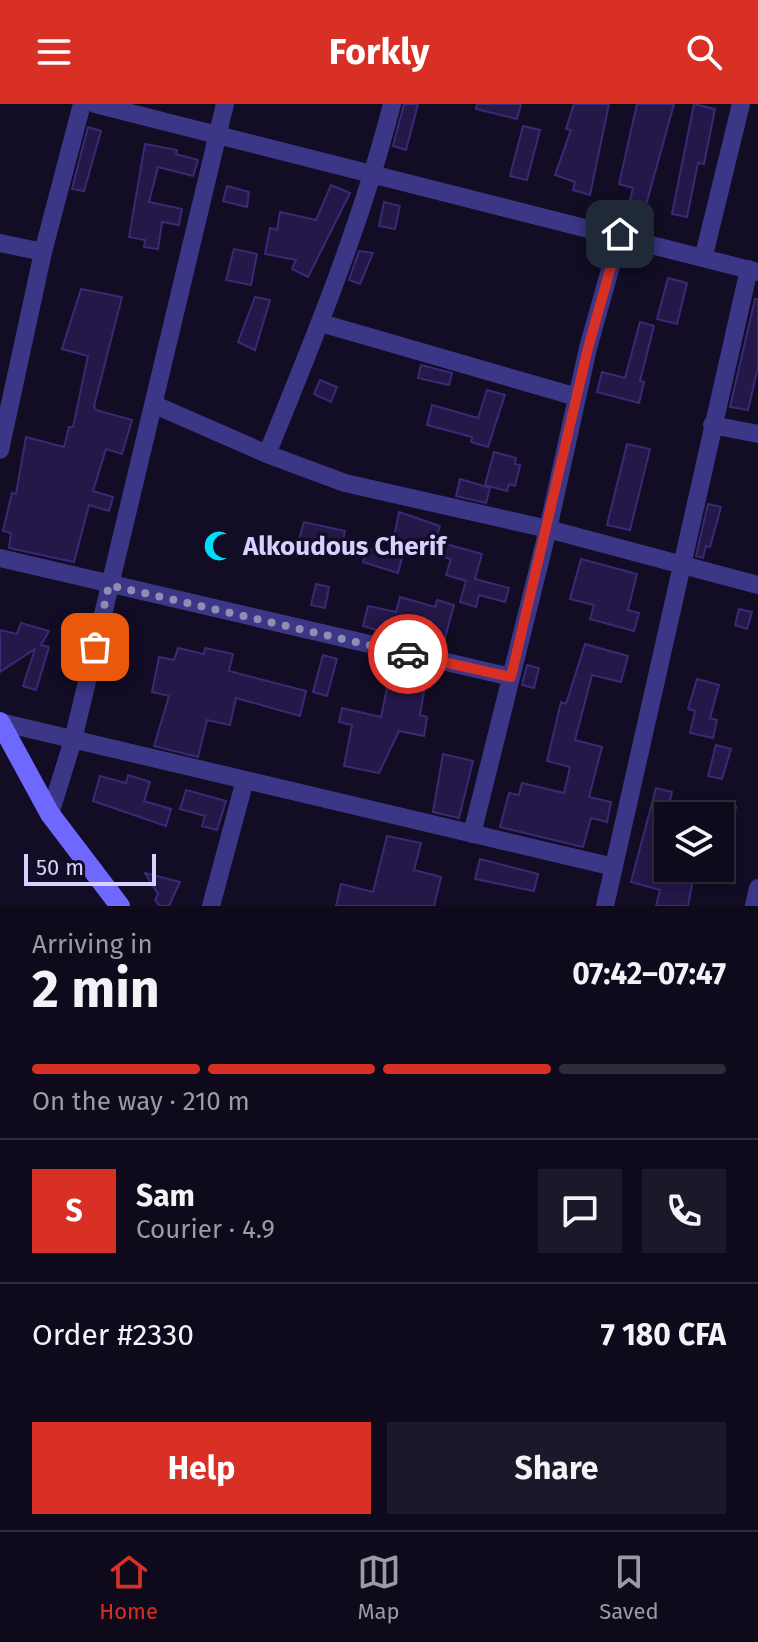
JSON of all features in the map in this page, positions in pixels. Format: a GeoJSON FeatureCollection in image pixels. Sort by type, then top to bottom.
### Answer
{"type":"FeatureCollection","features":[{"type":"Feature","properties":{"kind":"street"},"geometry":{"type":"LineString","coordinates":[[0,450],[43,252],[82,104]]}},
{"type":"Feature","properties":{"kind":"street"},"geometry":{"type":"LineString","coordinates":[[95,104],[374,176],[704,255],[753,270],[712,425],[605,906]]}},
{"type":"Feature","properties":{"kind":"street"},"geometry":{"type":"LineString","coordinates":[[50,814],[73,740],[225,104]]}},
{"type":"Feature","properties":{"kind":"street"},"geometry":{"type":"LineString","coordinates":[[267,454],[321,323],[374,176],[392,104]]}},
{"type":"Feature","properties":{"kind":"street"},"geometry":{"type":"LineString","coordinates":[[704,255],[741,104]]}},
{"type":"Feature","properties":{"kind":"street"},"geometry":{"type":"LineString","coordinates":[[472,834],[548,529],[577,397],[620,234]]}},
{"type":"Feature","properties":{"kind":"street"},"geometry":{"type":"LineString","coordinates":[[0,243],[43,252]]}},
{"type":"Feature","properties":{"kind":"street"},"geometry":{"type":"LineString","coordinates":[[321,323],[577,397]]}},
{"type":"Feature","properties":{"kind":"street"},"geometry":{"type":"LineString","coordinates":[[155,405],[267,454],[345,483],[548,529],[758,585]]}},
{"type":"Feature","properties":{"kind":"street"},"geometry":{"type":"LineString","coordinates":[[712,425],[758,434]]}},
{"type":"Feature","properties":{"kind":"street"},"geometry":{"type":"LineString","coordinates":[[0,558],[511,677]]}},
{"type":"Feature","properties":{"kind":"street"},"geometry":{"type":"LineString","coordinates":[[0,722],[614,867]]}},
{"type":"Feature","properties":{"kind":"street"},"geometry":{"type":"LineString","coordinates":[[0,722],[50,814],[120,906]]}},
{"type":"Feature","properties":{"kind":"street"},"geometry":{"type":"LineString","coordinates":[[211,906],[245,780]]}},
{"type":"Feature","properties":{"kind":"street"},"geometry":{"type":"LineString","coordinates":[[754,906],[758,888]]}},
{"type":"Feature","properties":{"kind":"building"},"geometry":{"type":"Polygon","coordinates":[[[404,104],[418,104],[406,150],[393,146],[404,104]]]}},
{"type":"Feature","properties":{"kind":"building"},"geometry":{"type":"Polygon","coordinates":[[[477,104],[521,104],[517,119],[476,109],[477,104]]]}},
{"type":"Feature","properties":{"kind":"building"},"geometry":{"type":"Polygon","coordinates":[[[574,104],[609,104],[590,195],[573,190],[575,182],[555,175],[571,130],[566,129],[574,104]]]}},
{"type":"Feature","properties":{"kind":"building"},"geometry":{"type":"Polygon","coordinates":[[[637,104],[674,104],[646,205],[630,200],[633,188],[619,184],[637,104]]]}},
{"type":"Feature","properties":{"kind":"building"},"geometry":{"type":"Polygon","coordinates":[[[694,104],[715,109],[704,164],[698,163],[687,217],[672,214],[694,104]]]}},
{"type":"Feature","properties":{"kind":"building"},"geometry":{"type":"Polygon","coordinates":[[[523,126],[540,130],[527,180],[510,176],[523,126]]]}},
{"type":"Feature","properties":{"kind":"building"},"geometry":{"type":"Polygon","coordinates":[[[88,127],[101,131],[84,191],[72,189],[88,127]]]}},
{"type":"Feature","properties":{"kind":"building"},"geometry":{"type":"Polygon","coordinates":[[[145,144],[177,150],[176,154],[198,160],[193,176],[158,167],[149,202],[182,209],[179,225],[162,222],[158,249],[144,247],[145,240],[129,237],[145,144]]]}},
{"type":"Feature","properties":{"kind":"building"},"geometry":{"type":"Polygon","coordinates":[[[331,185],[350,193],[308,277],[292,269],[296,260],[265,254],[270,228],[277,230],[280,212],[316,220],[331,185]]]}},
{"type":"Feature","properties":{"kind":"building"},"geometry":{"type":"Polygon","coordinates":[[[227,186],[249,192],[247,207],[223,201],[227,186]]]}},
{"type":"Feature","properties":{"kind":"building"},"geometry":{"type":"Polygon","coordinates":[[[384,202],[400,206],[395,229],[379,226],[384,202]]]}},
{"type":"Feature","properties":{"kind":"building"},"geometry":{"type":"Polygon","coordinates":[[[234,249],[257,254],[251,285],[226,280],[234,249]]]}},
{"type":"Feature","properties":{"kind":"building"},"geometry":{"type":"Polygon","coordinates":[[[359,251],[373,253],[360,284],[349,280],[359,251]]]}},
{"type":"Feature","properties":{"kind":"building"},"geometry":{"type":"Polygon","coordinates":[[[668,278],[687,283],[677,324],[657,319],[668,278]]]}},
{"type":"Feature","properties":{"kind":"building"},"geometry":{"type":"Polygon","coordinates":[[[81,289],[122,297],[94,406],[96,410],[132,420],[122,454],[106,449],[93,491],[113,497],[109,511],[89,505],[74,562],[9,548],[11,533],[3,531],[12,493],[16,494],[26,437],[64,447],[69,427],[73,427],[88,356],[62,349],[81,289]]]}},
{"type":"Feature","properties":{"kind":"building"},"geometry":{"type":"Polygon","coordinates":[[[255,297],[270,300],[255,350],[238,342],[255,297]]]}},
{"type":"Feature","properties":{"kind":"building"},"geometry":{"type":"Polygon","coordinates":[[[755,299],[758,299],[758,367],[748,410],[730,407],[755,299]]]}},
{"type":"Feature","properties":{"kind":"building"},"geometry":{"type":"Polygon","coordinates":[[[640,322],[654,326],[640,381],[644,382],[639,403],[597,392],[602,372],[625,378],[640,322]]]}},
{"type":"Feature","properties":{"kind":"building"},"geometry":{"type":"Polygon","coordinates":[[[421,365],[452,373],[449,385],[418,378],[421,365]]]}},
{"type":"Feature","properties":{"kind":"building"},"geometry":{"type":"Polygon","coordinates":[[[320,380],[337,387],[331,402],[314,394],[320,380]]]}},
{"type":"Feature","properties":{"kind":"building"},"geometry":{"type":"Polygon","coordinates":[[[487,390],[505,395],[488,447],[471,442],[472,437],[427,425],[432,405],[478,418],[487,390]]]}},
{"type":"Feature","properties":{"kind":"building"},"geometry":{"type":"Polygon","coordinates":[[[627,444],[650,449],[630,530],[607,525],[627,444]]]}},
{"type":"Feature","properties":{"kind":"building"},"geometry":{"type":"Polygon","coordinates":[[[494,452],[516,458],[515,464],[520,465],[515,486],[509,484],[507,491],[485,485],[494,452]]]}},
{"type":"Feature","properties":{"kind":"building"},"geometry":{"type":"Polygon","coordinates":[[[460,479],[490,488],[486,503],[456,496],[460,479]]]}},
{"type":"Feature","properties":{"kind":"building"},"geometry":{"type":"Polygon","coordinates":[[[708,504],[721,507],[710,547],[706,546],[703,558],[696,556],[708,504]]]}},
{"type":"Feature","properties":{"kind":"building"},"geometry":{"type":"Polygon","coordinates":[[[399,512],[440,526],[435,541],[482,554],[475,579],[509,588],[505,602],[479,595],[476,607],[460,602],[466,581],[446,575],[451,559],[393,543],[399,512]]]}},
{"type":"Feature","properties":{"kind":"building"},"geometry":{"type":"Polygon","coordinates":[[[304,522],[345,531],[339,556],[297,546],[304,522]]]}},
{"type":"Feature","properties":{"kind":"building"},"geometry":{"type":"Polygon","coordinates":[[[367,548],[402,558],[398,573],[363,562],[367,548]]]}},
{"type":"Feature","properties":{"kind":"building"},"geometry":{"type":"Polygon","coordinates":[[[581,559],[637,574],[628,610],[639,613],[634,631],[590,619],[594,605],[570,599],[581,559]]]}},
{"type":"Feature","properties":{"kind":"building"},"geometry":{"type":"Polygon","coordinates":[[[316,584],[329,587],[325,608],[311,605],[316,584]]]}},
{"type":"Feature","properties":{"kind":"building"},"geometry":{"type":"Polygon","coordinates":[[[400,597],[435,607],[437,600],[454,605],[442,649],[363,626],[368,606],[396,612],[400,597]]]}},
{"type":"Feature","properties":{"kind":"building"},"geometry":{"type":"Polygon","coordinates":[[[739,609],[752,612],[747,629],[735,625],[739,609]]]}},
{"type":"Feature","properties":{"kind":"building"},"geometry":{"type":"Polygon","coordinates":[[[21,623],[49,631],[41,645],[49,647],[36,690],[23,686],[35,649],[0,672],[0,630],[17,634],[21,623]]]}},
{"type":"Feature","properties":{"kind":"building"},"geometry":{"type":"Polygon","coordinates":[[[585,644],[628,656],[621,682],[592,675],[575,740],[602,747],[589,797],[611,802],[607,822],[591,818],[583,847],[500,827],[509,793],[519,795],[522,783],[564,793],[570,767],[547,761],[561,702],[566,704],[585,644]]]}},
{"type":"Feature","properties":{"kind":"building"},"geometry":{"type":"Polygon","coordinates":[[[178,648],[204,654],[205,648],[233,654],[229,671],[306,691],[300,716],[236,698],[230,725],[207,720],[198,757],[154,746],[169,696],[152,692],[159,657],[174,660],[178,648]]]}},
{"type":"Feature","properties":{"kind":"building"},"geometry":{"type":"Polygon","coordinates":[[[323,655],[337,659],[327,696],[313,692],[323,655]]]}},
{"type":"Feature","properties":{"kind":"building"},"geometry":{"type":"Polygon","coordinates":[[[527,665],[539,668],[534,688],[522,685],[527,665]]]}},
{"type":"Feature","properties":{"kind":"building"},"geometry":{"type":"Polygon","coordinates":[[[391,669],[426,680],[420,715],[427,717],[424,736],[399,731],[379,773],[344,766],[352,725],[339,722],[342,708],[381,717],[391,669]]]}},
{"type":"Feature","properties":{"kind":"building"},"geometry":{"type":"Polygon","coordinates":[[[697,679],[719,685],[710,718],[717,720],[713,738],[690,733],[695,711],[688,709],[697,679]]]}},
{"type":"Feature","properties":{"kind":"building"},"geometry":{"type":"Polygon","coordinates":[[[716,745],[731,749],[722,779],[708,776],[716,745]]]}},
{"type":"Feature","properties":{"kind":"building"},"geometry":{"type":"Polygon","coordinates":[[[443,754],[473,761],[459,818],[433,812],[443,754]]]}},
{"type":"Feature","properties":{"kind":"building"},"geometry":{"type":"Polygon","coordinates":[[[128,775],[150,782],[144,801],[171,809],[166,826],[93,801],[100,776],[126,783],[128,775]]]}},
{"type":"Feature","properties":{"kind":"building"},"geometry":{"type":"Polygon","coordinates":[[[656,788],[672,792],[670,802],[654,802],[654,882],[692,882],[688,906],[656,906],[660,890],[631,882],[656,788]]]}},
{"type":"Feature","properties":{"kind":"building"},"geometry":{"type":"Polygon","coordinates":[[[186,790],[226,801],[217,830],[202,826],[205,816],[180,809],[186,790]]]}},
{"type":"Feature","properties":{"kind":"building"},"geometry":{"type":"Polygon","coordinates":[[[387,836],[421,843],[414,870],[441,877],[434,906],[336,906],[341,884],[373,892],[387,836]]]}},
{"type":"Feature","properties":{"kind":"building"},"geometry":{"type":"Polygon","coordinates":[[[480,859],[538,874],[534,891],[475,879],[480,859]]]}},
{"type":"Feature","properties":{"kind":"building"},"geometry":{"type":"Polygon","coordinates":[[[145,873],[180,882],[169,906],[160,906],[155,900],[158,894],[145,873]]]}},
{"type":"Feature","properties":{"kind":"way so far"},"geometry":{"type":"LineString","coordinates":[[95,647],[109,585],[408,654]]}},
{"type":"Feature","properties":{"kind":"place","name":"Alkoudous Cherif"},"geometry":{"type":"Point","coordinates":[219,546]}},
{"type":"Feature","properties":{"kind":"route"},"geometry":{"type":"LineString","coordinates":[[408,654],[511,677],[588,348],[620,234]]}}]}
